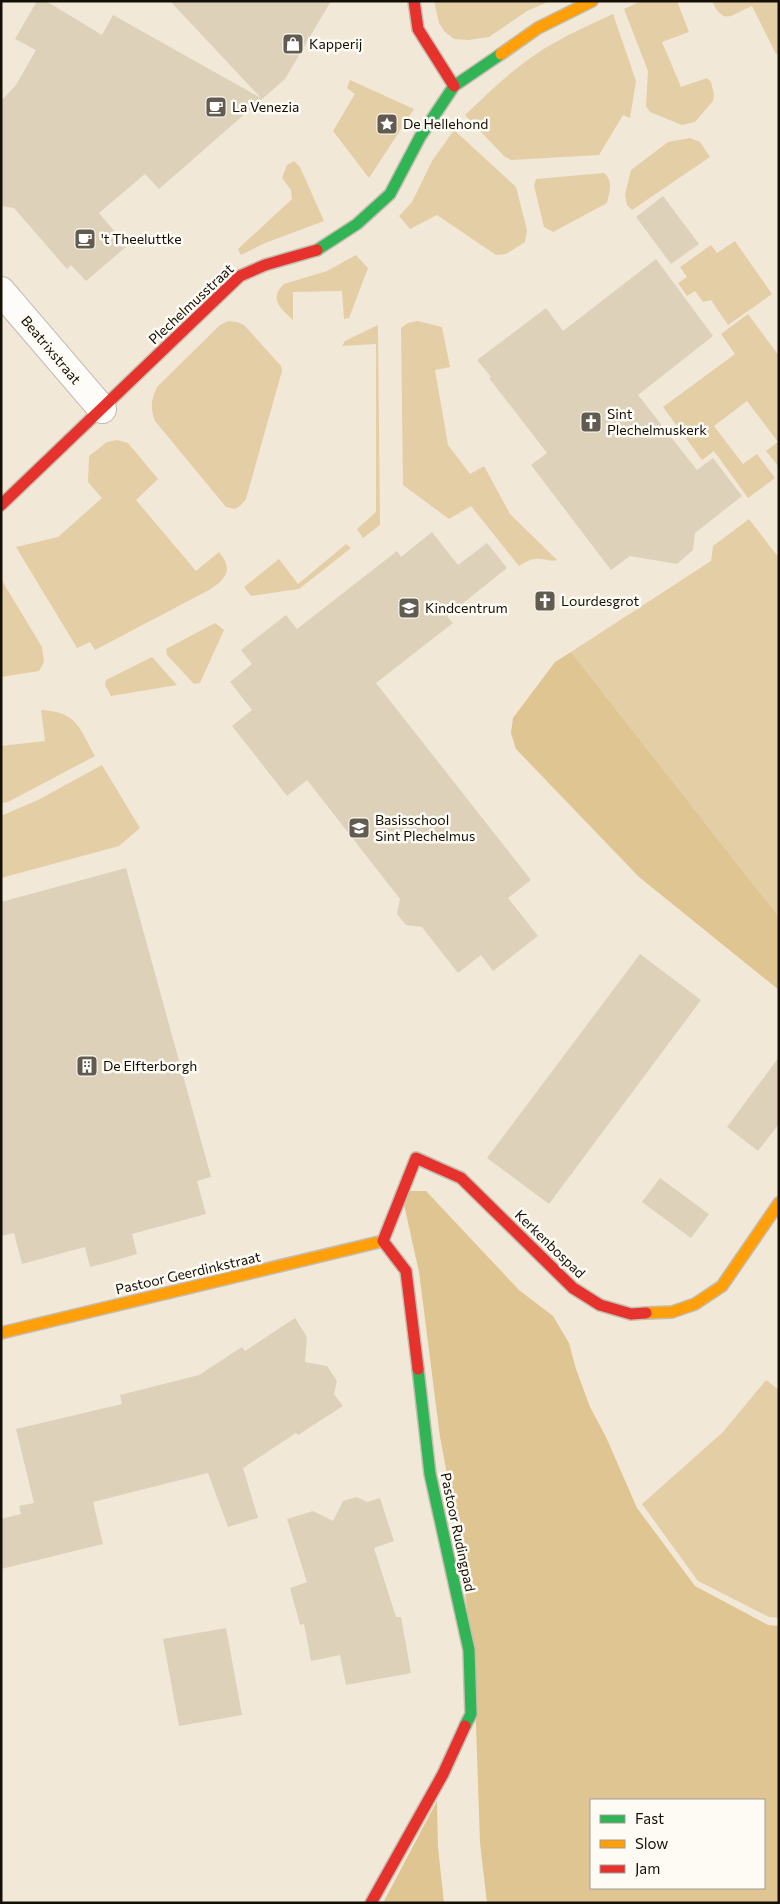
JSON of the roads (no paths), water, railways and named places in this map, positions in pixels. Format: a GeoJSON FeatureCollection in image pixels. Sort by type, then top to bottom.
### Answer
{"type":"FeatureCollection","features":[{"type":"Feature","properties":{"kind":"street"},"geometry":{"type":"LineString","coordinates":[[414,1],[418,28],[454,86]]}},
{"type":"Feature","properties":{"kind":"street","name":"Plechelmusstraat"},"geometry":{"type":"LineString","coordinates":[[1,505],[240,276],[266,265],[313,252],[357,224],[390,194],[420,137],[454,86],[538,28],[592,1]]}},
{"type":"Feature","properties":{"kind":"street","name":"Beatrixstraat"},"geometry":{"type":"LineString","coordinates":[[1,291],[102,409]]}},
{"type":"Feature","properties":{"kind":"street","name":"Kerkenbospad"},"geometry":{"type":"LineString","coordinates":[[383,1242],[416,1158],[461,1178],[573,1288],[600,1305],[631,1314],[672,1312],[695,1304],[722,1286],[779,1203]]}},
{"type":"Feature","properties":{"kind":"street","name":"Pastoor Geerdinkstraat"},"geometry":{"type":"LineString","coordinates":[[1,1333],[383,1242]]}},
{"type":"Feature","properties":{"kind":"street","name":"Pastoor Rudingpad"},"geometry":{"type":"LineString","coordinates":[[371,1903],[443,1774],[471,1714],[469,1650],[430,1474],[406,1271],[383,1242]]}},
{"type":"Feature","properties":{"kind":"place","name":"Kapperij"},"geometry":{"type":"Point","coordinates":[293,44]}},
{"type":"Feature","properties":{"kind":"place","name":"La Venezia"},"geometry":{"type":"Point","coordinates":[216,107]}},
{"type":"Feature","properties":{"kind":"place","name":"De Hellehond"},"geometry":{"type":"Point","coordinates":[387,124]}},
{"type":"Feature","properties":{"kind":"place","name":"'t Theeluttke"},"geometry":{"type":"Point","coordinates":[85,239]}},
{"type":"Feature","properties":{"kind":"place","name":"Sint Plechelmuskerk"},"geometry":{"type":"Point","coordinates":[591,422]}},
{"type":"Feature","properties":{"kind":"place","name":"Lourdesgrot"},"geometry":{"type":"Point","coordinates":[545,601]}},
{"type":"Feature","properties":{"kind":"place","name":"Kindcentrum"},"geometry":{"type":"Point","coordinates":[409,608]}},
{"type":"Feature","properties":{"kind":"place","name":"Basisschool Sint Plechelmus"},"geometry":{"type":"Point","coordinates":[359,828]}},
{"type":"Feature","properties":{"kind":"place","name":"De Elfterborgh"},"geometry":{"type":"Point","coordinates":[87,1066]}}]}
